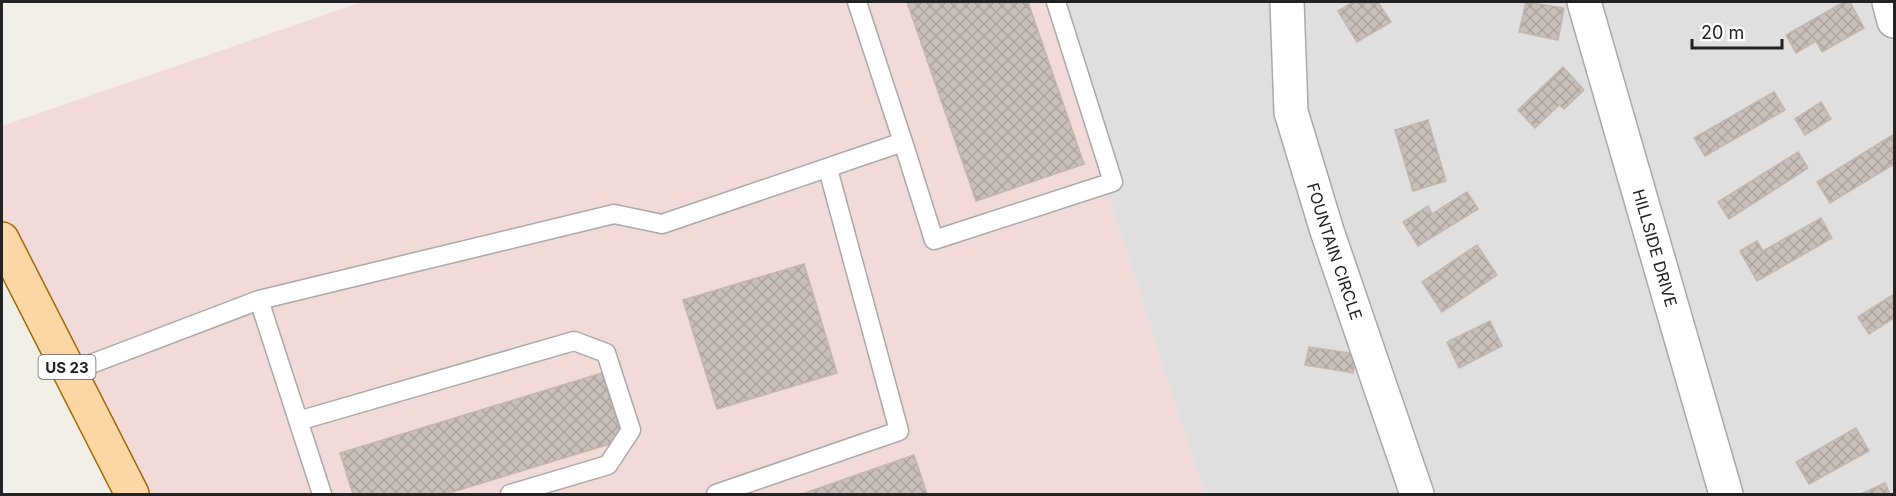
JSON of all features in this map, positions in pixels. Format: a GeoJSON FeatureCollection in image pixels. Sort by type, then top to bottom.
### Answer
{"type":"FeatureCollection","features":[{"type":"Feature","properties":{"kind":"main road","name":"US 23"},"geometry":{"type":"LineString","coordinates":[[2,238],[132,495]]}},
{"type":"Feature","properties":{"kind":"street","name":"FOUNTAIN CIRCLE"},"geometry":{"type":"LineString","coordinates":[[1287,2],[1291,112],[1327,231],[1417,495]]}},
{"type":"Feature","properties":{"kind":"street","name":"HILLSIDE DRIVE"},"geometry":{"type":"LineString","coordinates":[[1584,2],[1726,495]]}},
{"type":"Feature","properties":{"kind":"street"},"geometry":{"type":"LineString","coordinates":[[1889,2],[1894,21]]}},
{"type":"Feature","properties":{"kind":"lane"},"geometry":{"type":"LineString","coordinates":[[857,2],[934,240],[1113,182],[1056,2]]}},
{"type":"Feature","properties":{"kind":"lane"},"geometry":{"type":"LineString","coordinates":[[70,372],[259,300],[614,214],[662,224],[903,142]]}},
{"type":"Feature","properties":{"kind":"lane"},"geometry":{"type":"LineString","coordinates":[[716,495],[899,431],[828,169]]}},
{"type":"Feature","properties":{"kind":"lane"},"geometry":{"type":"LineString","coordinates":[[259,300],[322,495]]}},
{"type":"Feature","properties":{"kind":"lane"},"geometry":{"type":"LineString","coordinates":[[298,421],[574,341],[606,353],[631,430],[608,465],[510,495]]}},
{"type":"Feature","properties":{"kind":"shaded area"},"geometry":{"type":"Polygon","coordinates":[[[362,2],[1046,2],[1204,494],[141,494],[2,235],[2,126],[362,2]]]}},
{"type":"Feature","properties":{"kind":"shaded area"},"geometry":{"type":"Polygon","coordinates":[[[1046,2],[1894,2],[1894,494],[1204,494],[1046,2]]]}},
{"type":"Feature","properties":{"kind":"building"},"geometry":{"type":"Polygon","coordinates":[[[907,2],[1028,2],[1084,164],[976,201],[907,2]]]}},
{"type":"Feature","properties":{"kind":"building"},"geometry":{"type":"Polygon","coordinates":[[[1353,2],[1378,2],[1391,22],[1357,42],[1338,11],[1353,2]]]}},
{"type":"Feature","properties":{"kind":"building"},"geometry":{"type":"Polygon","coordinates":[[[1526,2],[1564,8],[1558,40],[1519,32],[1526,2]]]}},
{"type":"Feature","properties":{"kind":"building"},"geometry":{"type":"Polygon","coordinates":[[[1844,2],[1850,2],[1864,28],[1822,52],[1816,41],[1796,53],[1786,35],[1844,2]]]}},
{"type":"Feature","properties":{"kind":"building"},"geometry":{"type":"Polygon","coordinates":[[[1563,67],[1584,90],[1564,109],[1559,105],[1535,128],[1518,110],[1563,67]]]}},
{"type":"Feature","properties":{"kind":"building"},"geometry":{"type":"Polygon","coordinates":[[[1774,92],[1785,110],[1705,156],[1694,138],[1774,92]]]}},
{"type":"Feature","properties":{"kind":"building"},"geometry":{"type":"Polygon","coordinates":[[[1821,102],[1831,119],[1805,135],[1795,119],[1821,102]]]}},
{"type":"Feature","properties":{"kind":"building"},"geometry":{"type":"Polygon","coordinates":[[[1428,120],[1446,181],[1413,191],[1395,130],[1428,120]]]}},
{"type":"Feature","properties":{"kind":"building"},"geometry":{"type":"Polygon","coordinates":[[[1894,134],[1894,164],[1830,203],[1817,182],[1894,134]]]}},
{"type":"Feature","properties":{"kind":"building"},"geometry":{"type":"Polygon","coordinates":[[[1798,152],[1808,168],[1729,219],[1718,202],[1798,152]]]}},
{"type":"Feature","properties":{"kind":"building"},"geometry":{"type":"Polygon","coordinates":[[[1467,192],[1478,209],[1418,246],[1403,222],[1428,206],[1432,214],[1467,192]]]}},
{"type":"Feature","properties":{"kind":"building"},"geometry":{"type":"Polygon","coordinates":[[[1821,218],[1832,238],[1757,281],[1740,251],[1757,241],[1763,251],[1821,218]]]}},
{"type":"Feature","properties":{"kind":"building"},"geometry":{"type":"Polygon","coordinates":[[[1477,245],[1497,275],[1442,312],[1422,282],[1477,245]]]}},
{"type":"Feature","properties":{"kind":"building"},"geometry":{"type":"Polygon","coordinates":[[[804,264],[837,373],[717,409],[683,300],[804,264]]]}},
{"type":"Feature","properties":{"kind":"building"},"geometry":{"type":"Polygon","coordinates":[[[1894,294],[1894,318],[1869,334],[1858,317],[1894,294]]]}},
{"type":"Feature","properties":{"kind":"building"},"geometry":{"type":"Polygon","coordinates":[[[1490,321],[1502,346],[1459,368],[1447,342],[1490,321]]]}},
{"type":"Feature","properties":{"kind":"building"},"geometry":{"type":"Polygon","coordinates":[[[1309,347],[1356,354],[1353,373],[1305,365],[1309,347]]]}},
{"type":"Feature","properties":{"kind":"building"},"geometry":{"type":"Polygon","coordinates":[[[602,373],[623,440],[446,494],[353,494],[340,453],[602,373]]]}},
{"type":"Feature","properties":{"kind":"building"},"geometry":{"type":"Polygon","coordinates":[[[1856,428],[1869,451],[1809,484],[1796,462],[1856,428]]]}},
{"type":"Feature","properties":{"kind":"building"},"geometry":{"type":"Polygon","coordinates":[[[914,455],[927,494],[802,494],[914,455]]]}},
{"type":"Feature","properties":{"kind":"building"},"geometry":{"type":"Polygon","coordinates":[[[1885,483],[1890,494],[1861,494],[1885,483]]]}}]}
